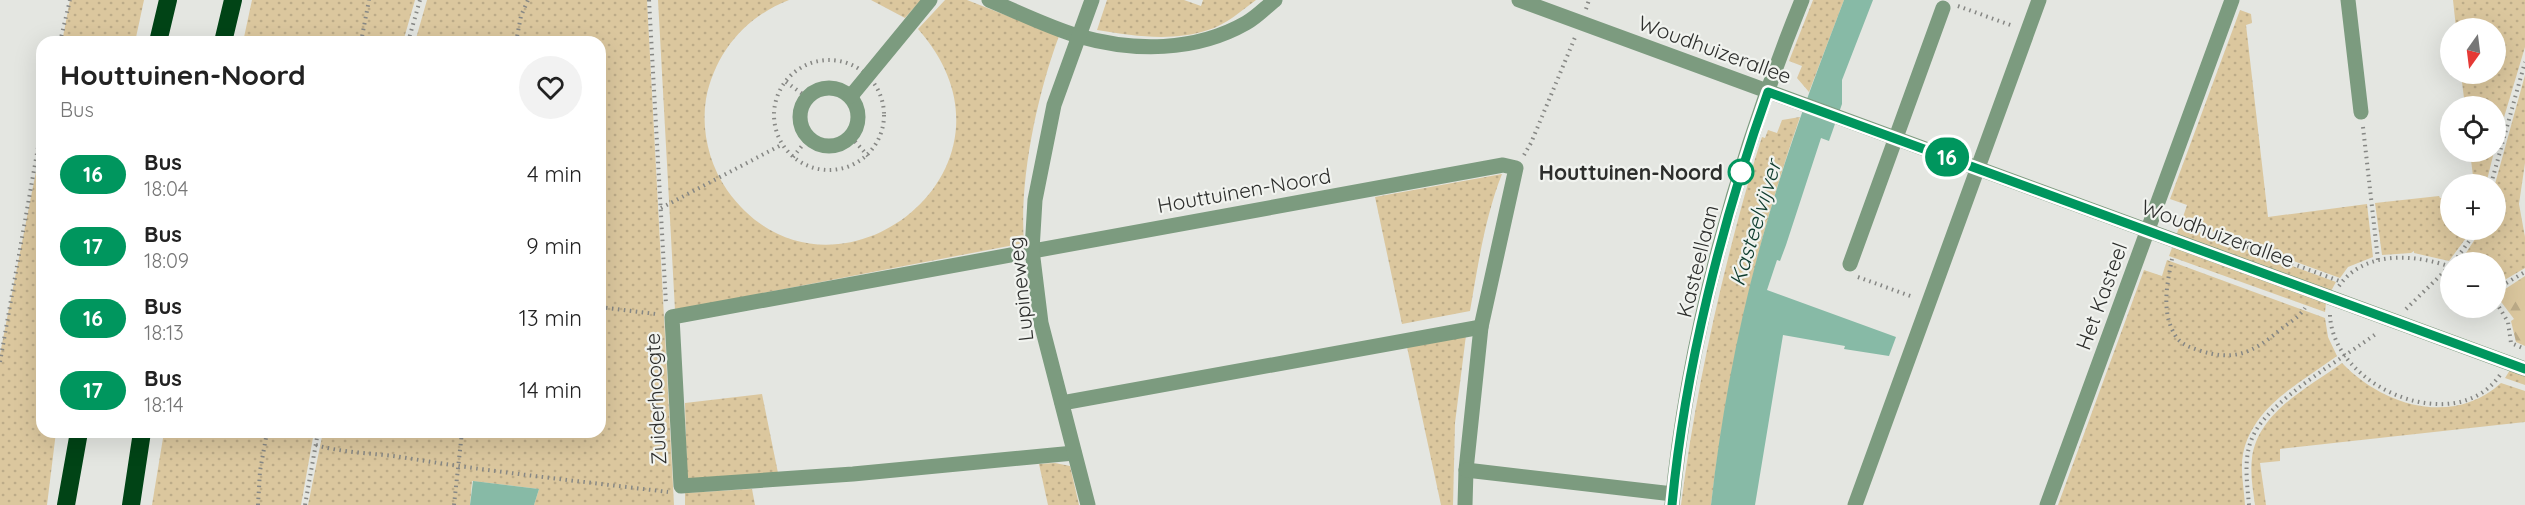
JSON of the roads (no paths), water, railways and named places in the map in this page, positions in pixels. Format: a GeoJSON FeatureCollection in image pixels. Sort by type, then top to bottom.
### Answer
{"type":"FeatureCollection","features":[{"type":"Feature","properties":{"kind":"highway"},"geometry":{"type":"LineString","coordinates":[[159,36],[168,0]]}},
{"type":"Feature","properties":{"kind":"highway"},"geometry":{"type":"LineString","coordinates":[[224,36],[233,0]]}},
{"type":"Feature","properties":{"kind":"highway"},"geometry":{"type":"LineString","coordinates":[[66,505],[78,438]]}},
{"type":"Feature","properties":{"kind":"highway"},"geometry":{"type":"LineString","coordinates":[[131,505],[141,438]]}},
{"type":"Feature","properties":{"kind":"street"},"geometry":{"type":"LineString","coordinates":[[851,96],[930,0]]}},
{"type":"Feature","properties":{"kind":"street"},"geometry":{"type":"LineString","coordinates":[[988,0],[1078,36],[1143,48],[1193,44],[1248,22],[1275,0]]}},
{"type":"Feature","properties":{"kind":"street","name":"Lupineweg"},"geometry":{"type":"LineString","coordinates":[[1088,505],[1041,323],[1032,250],[1035,200],[1054,105],[1092,0]]}},
{"type":"Feature","properties":{"kind":"street","name":"Woudhuizerallee"},"geometry":{"type":"LineString","coordinates":[[1519,0],[2525,369]]}},
{"type":"Feature","properties":{"kind":"street","name":"Kasteellaan"},"geometry":{"type":"LineString","coordinates":[[1672,499],[1691,382],[1709,294],[1740,176],[1802,0]]}},
{"type":"Feature","properties":{"kind":"street"},"geometry":{"type":"LineString","coordinates":[[1855,505],[2039,0]]}},
{"type":"Feature","properties":{"kind":"street","name":"Het Kasteel"},"geometry":{"type":"LineString","coordinates":[[2047,505],[2232,0]]}},
{"type":"Feature","properties":{"kind":"street"},"geometry":{"type":"LineString","coordinates":[[2348,0],[2361,112]]}},
{"type":"Feature","properties":{"kind":"street"},"geometry":{"type":"LineString","coordinates":[[1850,264],[1943,8]]}},
{"type":"Feature","properties":{"kind":"street"},"geometry":{"type":"LineString","coordinates":[[829,87],[839,88],[851,96],[857,105],[858,126],[851,137],[843,143],[832,146],[821,145],[809,137],[801,127],[802,105],[811,93],[829,87]]}},
{"type":"Feature","properties":{"kind":"street","name":"Houttuinen-Noord"},"geometry":{"type":"LineString","coordinates":[[1032,250],[1503,165],[1516,168],[1481,327]]}},
{"type":"Feature","properties":{"kind":"street","name":"Zuiderhoogte"},"geometry":{"type":"LineString","coordinates":[[1032,250],[665,316],[681,486],[853,474],[1074,453]]}},
{"type":"Feature","properties":{"kind":"street"},"geometry":{"type":"LineString","coordinates":[[1062,403],[1481,327],[1466,470],[1465,505]]}},
{"type":"Feature","properties":{"kind":"street"},"geometry":{"type":"LineString","coordinates":[[1466,470],[1672,499]]}},
{"type":"Feature","properties":{"kind":"place","name":"Houttuinen-Noord"},"geometry":{"type":"Point","coordinates":[1741,172]}},
{"type":"Feature","properties":{"kind":"water label","name":"Kasteelvijver"},"geometry":{"type":"Point","coordinates":[1755,223]}}]}
